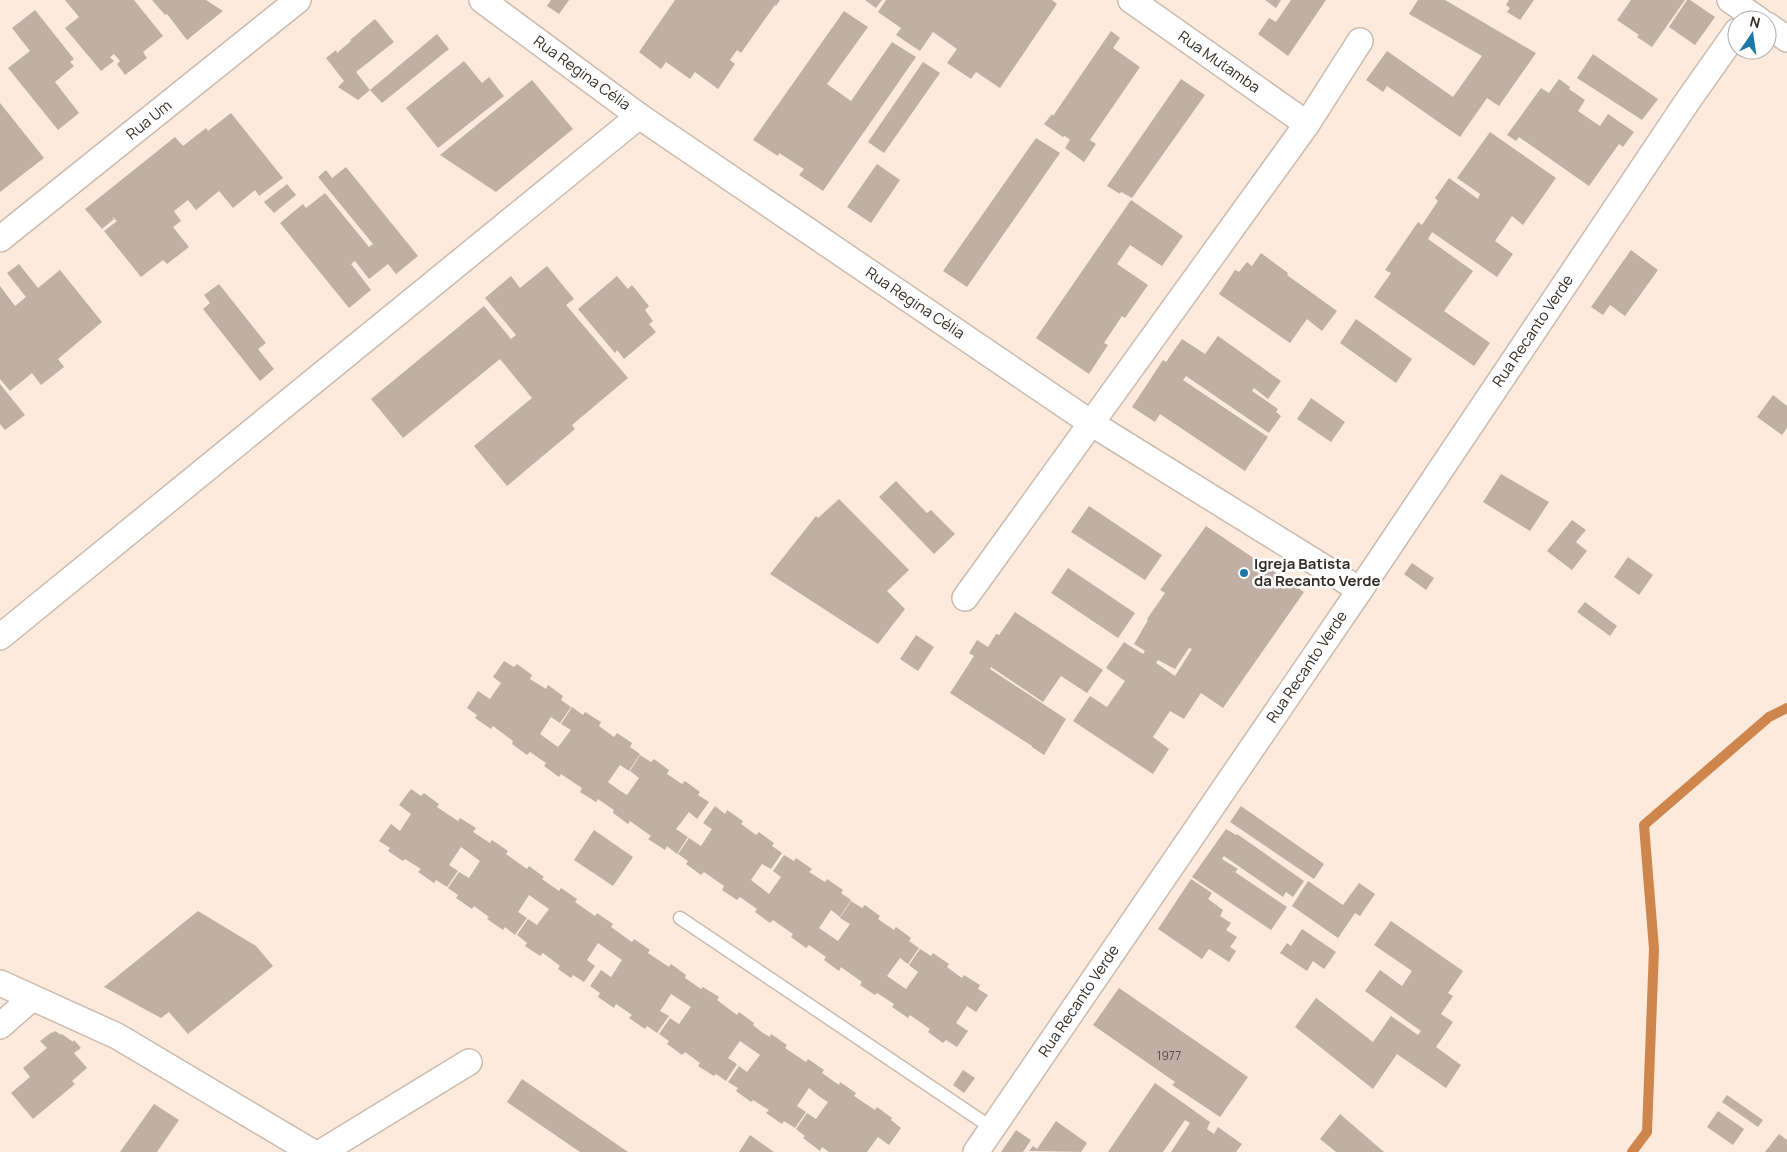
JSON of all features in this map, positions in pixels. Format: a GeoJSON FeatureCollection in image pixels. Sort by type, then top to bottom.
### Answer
{"type":"FeatureCollection","features":[{"type":"Feature","properties":{"kind":"street","name":"Rua Um"},"geometry":{"type":"LineString","coordinates":[[0,239],[298,0]]}},
{"type":"Feature","properties":{"kind":"street","name":"Rua Regina Célia"},"geometry":{"type":"LineString","coordinates":[[482,0],[639,116],[1090,423],[1360,590]]}},
{"type":"Feature","properties":{"kind":"street","name":"Rua Mutamba"},"geometry":{"type":"LineString","coordinates":[[1131,0],[1307,124]]}},
{"type":"Feature","properties":{"kind":"street"},"geometry":{"type":"LineString","coordinates":[[965,598],[1307,124],[1360,41]]}},
{"type":"Feature","properties":{"kind":"street","name":"Rua Recanto Verde"},"geometry":{"type":"LineString","coordinates":[[976,1152],[1360,590],[1687,102],[1727,47]]}},
{"type":"Feature","properties":{"kind":"street"},"geometry":{"type":"LineString","coordinates":[[0,637],[639,116]]}},
{"type":"Feature","properties":{"kind":"street"},"geometry":{"type":"LineString","coordinates":[[0,983],[117,1036],[312,1152]]}},
{"type":"Feature","properties":{"kind":"street"},"geometry":{"type":"LineString","coordinates":[[0,1026],[32,998]]}},
{"type":"Feature","properties":{"kind":"street"},"geometry":{"type":"LineString","coordinates":[[322,1152],[469,1062]]}},
{"type":"Feature","properties":{"kind":"lane"},"geometry":{"type":"LineString","coordinates":[[680,918],[992,1128]]}},
{"type":"Feature","properties":{"kind":"building"},"geometry":{"type":"Polygon","coordinates":[[[65,0],[134,0],[163,36],[143,52],[147,58],[125,75],[117,64],[120,61],[114,54],[110,57],[114,61],[101,71],[65,28],[79,17],[65,0]]]}},
{"type":"Feature","properties":{"kind":"building"},"geometry":{"type":"Polygon","coordinates":[[[152,0],[206,0],[223,11],[187,40],[167,14],[165,15],[152,0]]]}},
{"type":"Feature","properties":{"kind":"building"},"geometry":{"type":"Polygon","coordinates":[[[551,0],[569,0],[559,14],[547,6],[551,0]]]}},
{"type":"Feature","properties":{"kind":"building"},"geometry":{"type":"Polygon","coordinates":[[[675,0],[780,0],[741,53],[737,50],[730,60],[735,64],[718,89],[695,72],[690,79],[666,62],[661,69],[639,52],[675,0]]]}},
{"type":"Feature","properties":{"kind":"building"},"geometry":{"type":"Polygon","coordinates":[[[865,0],[882,0],[876,8],[865,0]]]}},
{"type":"Feature","properties":{"kind":"building"},"geometry":{"type":"Polygon","coordinates":[[[886,0],[1052,0],[1057,4],[1000,88],[976,72],[971,79],[947,63],[957,49],[933,32],[920,51],[896,35],[901,28],[878,12],[886,0]]]}},
{"type":"Feature","properties":{"kind":"building"},"geometry":{"type":"Polygon","coordinates":[[[1265,0],[1281,0],[1276,8],[1265,0]]]}},
{"type":"Feature","properties":{"kind":"building"},"geometry":{"type":"Polygon","coordinates":[[[1291,0],[1326,0],[1288,56],[1258,34],[1269,18],[1276,22],[1291,0]]]}},
{"type":"Feature","properties":{"kind":"building"},"geometry":{"type":"Polygon","coordinates":[[[1418,0],[1445,0],[1536,53],[1499,106],[1487,98],[1460,137],[1387,86],[1383,92],[1366,80],[1387,51],[1453,97],[1482,56],[1409,14],[1418,0]]]}},
{"type":"Feature","properties":{"kind":"building"},"geometry":{"type":"Polygon","coordinates":[[[1509,0],[1534,0],[1520,20],[1507,12],[1510,8],[1506,5],[1509,0]]]}},
{"type":"Feature","properties":{"kind":"building"},"geometry":{"type":"Polygon","coordinates":[[[1631,0],[1685,0],[1652,47],[1637,37],[1639,35],[1617,20],[1631,0]]]}},
{"type":"Feature","properties":{"kind":"building"},"geometry":{"type":"Polygon","coordinates":[[[1687,0],[1690,0],[1715,17],[1695,45],[1669,27],[1687,0]]]}},
{"type":"Feature","properties":{"kind":"building"},"geometry":{"type":"Polygon","coordinates":[[[35,10],[74,59],[70,62],[74,66],[55,82],[79,113],[58,130],[8,68],[30,51],[12,28],[35,10]]]}},
{"type":"Feature","properties":{"kind":"building"},"geometry":{"type":"Polygon","coordinates":[[[844,11],[868,27],[827,84],[851,101],[892,42],[916,57],[823,191],[799,175],[804,169],[779,153],[778,156],[753,140],[844,11]]]}},
{"type":"Feature","properties":{"kind":"building"},"geometry":{"type":"Polygon","coordinates":[[[375,19],[394,42],[356,72],[370,90],[358,100],[338,87],[344,81],[326,58],[336,50],[337,53],[375,19]]]}},
{"type":"Feature","properties":{"kind":"building"},"geometry":{"type":"Polygon","coordinates":[[[1111,31],[1120,38],[1113,48],[1140,67],[1090,140],[1096,144],[1084,162],[1065,148],[1070,140],[1044,124],[1052,114],[1053,116],[1111,31]]]}},
{"type":"Feature","properties":{"kind":"building"},"geometry":{"type":"Polygon","coordinates":[[[437,34],[449,49],[382,103],[370,90],[437,34]]]}},
{"type":"Feature","properties":{"kind":"building"},"geometry":{"type":"Polygon","coordinates":[[[1593,54],[1658,99],[1642,120],[1577,78],[1593,54]]]}},
{"type":"Feature","properties":{"kind":"building"},"geometry":{"type":"Polygon","coordinates":[[[464,61],[482,83],[489,77],[504,96],[438,148],[406,108],[464,61]]]}},
{"type":"Feature","properties":{"kind":"building"},"geometry":{"type":"Polygon","coordinates":[[[923,62],[940,73],[884,153],[868,142],[923,62]]]}},
{"type":"Feature","properties":{"kind":"building"},"geometry":{"type":"Polygon","coordinates":[[[1181,79],[1205,95],[1132,198],[1121,192],[1120,194],[1107,186],[1181,79]]]}},
{"type":"Feature","properties":{"kind":"building"},"geometry":{"type":"Polygon","coordinates":[[[1559,79],[1585,100],[1578,111],[1600,126],[1608,114],[1634,132],[1623,147],[1619,144],[1589,186],[1519,137],[1516,141],[1507,135],[1541,88],[1549,93],[1559,79]]]}},
{"type":"Feature","properties":{"kind":"building"},"geometry":{"type":"Polygon","coordinates":[[[532,80],[573,129],[496,192],[440,155],[532,80]]]}},
{"type":"Feature","properties":{"kind":"building"},"geometry":{"type":"Polygon","coordinates":[[[0,103],[44,158],[0,192],[0,103]]]}},
{"type":"Feature","properties":{"kind":"building"},"geometry":{"type":"Polygon","coordinates":[[[231,113],[283,178],[259,196],[255,190],[233,208],[219,191],[196,210],[188,200],[174,211],[181,221],[173,227],[189,247],[167,264],[163,260],[141,277],[104,231],[117,221],[112,217],[114,219],[102,229],[85,209],[175,137],[183,146],[206,128],[208,131],[231,113]]]}},
{"type":"Feature","properties":{"kind":"building"},"geometry":{"type":"Polygon","coordinates":[[[1490,132],[1556,178],[1523,225],[1512,216],[1495,241],[1513,254],[1497,277],[1432,232],[1428,239],[1473,271],[1444,311],[1490,343],[1474,366],[1374,297],[1391,273],[1385,270],[1418,222],[1422,225],[1438,201],[1435,198],[1449,178],[1478,199],[1480,194],[1457,178],[1490,132]]]}},
{"type":"Feature","properties":{"kind":"building"},"geometry":{"type":"Polygon","coordinates":[[[1036,138],[1060,153],[967,287],[943,271],[1036,138]]]}},
{"type":"Feature","properties":{"kind":"building"},"geometry":{"type":"Polygon","coordinates":[[[877,164],[900,180],[871,223],[847,207],[877,164]]]}},
{"type":"Feature","properties":{"kind":"building"},"geometry":{"type":"Polygon","coordinates":[[[346,167],[418,256],[396,274],[388,264],[369,279],[355,261],[351,264],[371,290],[349,308],[280,223],[303,204],[306,208],[325,193],[369,247],[373,244],[318,177],[326,170],[332,178],[346,167]]]}},
{"type":"Feature","properties":{"kind":"building"},"geometry":{"type":"Polygon","coordinates":[[[287,184],[296,195],[274,213],[264,202],[287,184]]]}},
{"type":"Feature","properties":{"kind":"building"},"geometry":{"type":"Polygon","coordinates":[[[1131,200],[1183,236],[1162,266],[1130,245],[1117,264],[1148,285],[1125,318],[1122,316],[1104,343],[1108,345],[1089,374],[1036,338],[1131,200]]]}},
{"type":"Feature","properties":{"kind":"building"},"geometry":{"type":"Polygon","coordinates":[[[1631,250],[1658,270],[1625,316],[1610,305],[1603,315],[1591,307],[1631,250]]]}},
{"type":"Feature","properties":{"kind":"building"},"geometry":{"type":"Polygon","coordinates":[[[1261,253],[1288,273],[1287,275],[1337,311],[1322,331],[1307,319],[1290,343],[1219,294],[1235,270],[1239,272],[1247,262],[1252,266],[1261,253]]]}},
{"type":"Feature","properties":{"kind":"building"},"geometry":{"type":"Polygon","coordinates":[[[19,264],[38,288],[60,270],[102,322],[58,359],[64,367],[41,385],[32,373],[10,391],[0,379],[0,286],[15,306],[26,297],[7,273],[19,264]]]}},
{"type":"Feature","properties":{"kind":"building"},"geometry":{"type":"Polygon","coordinates":[[[547,266],[574,299],[566,305],[628,378],[572,425],[575,429],[507,486],[474,446],[532,398],[500,359],[403,438],[371,399],[484,306],[511,339],[516,335],[485,298],[511,276],[520,288],[547,266]]]}},
{"type":"Feature","properties":{"kind":"building"},"geometry":{"type":"Polygon","coordinates":[[[617,276],[628,289],[632,285],[649,306],[645,310],[653,321],[649,324],[656,332],[624,359],[617,350],[615,353],[578,309],[617,276]]]}},
{"type":"Feature","properties":{"kind":"building"},"geometry":{"type":"Polygon","coordinates":[[[219,284],[266,343],[258,349],[274,369],[260,381],[203,309],[210,303],[204,295],[219,284]]]}},
{"type":"Feature","properties":{"kind":"building"},"geometry":{"type":"Polygon","coordinates":[[[1356,319],[1412,359],[1396,383],[1340,343],[1356,319]]]}},
{"type":"Feature","properties":{"kind":"building"},"geometry":{"type":"Polygon","coordinates":[[[1218,336],[1281,381],[1268,399],[1254,388],[1252,391],[1278,409],[1276,412],[1281,416],[1269,433],[1186,376],[1183,380],[1268,437],[1245,471],[1160,414],[1155,422],[1132,407],[1163,360],[1166,362],[1182,339],[1205,354],[1218,336]]]}},
{"type":"Feature","properties":{"kind":"building"},"geometry":{"type":"Polygon","coordinates":[[[0,384],[25,415],[5,430],[0,424],[0,384]]]}},
{"type":"Feature","properties":{"kind":"building"},"geometry":{"type":"Polygon","coordinates":[[[1773,395],[1787,406],[1787,428],[1782,435],[1757,417],[1773,395]]]}},
{"type":"Feature","properties":{"kind":"building"},"geometry":{"type":"Polygon","coordinates":[[[1311,398],[1345,422],[1331,442],[1297,419],[1311,398]]]}},
{"type":"Feature","properties":{"kind":"building"},"geometry":{"type":"Polygon","coordinates":[[[1501,474],[1549,502],[1530,531],[1483,502],[1501,474]]]}},
{"type":"Feature","properties":{"kind":"building"},"geometry":{"type":"Polygon","coordinates":[[[896,481],[927,513],[931,510],[955,534],[934,554],[879,497],[896,481]]]}},
{"type":"Feature","properties":{"kind":"building"},"geometry":{"type":"Polygon","coordinates":[[[839,499],[909,570],[887,591],[905,609],[878,644],[770,574],[816,516],[818,518],[839,499]]]}},
{"type":"Feature","properties":{"kind":"building"},"geometry":{"type":"Polygon","coordinates":[[[1089,506],[1162,555],[1145,580],[1071,532],[1089,506]]]}},
{"type":"Feature","properties":{"kind":"building"},"geometry":{"type":"Polygon","coordinates":[[[1572,520],[1586,530],[1576,542],[1587,551],[1572,570],[1547,551],[1572,520]]]}},
{"type":"Feature","properties":{"kind":"building"},"geometry":{"type":"Polygon","coordinates":[[[1206,526],[1304,592],[1223,708],[1201,693],[1184,719],[1170,711],[1153,737],[1169,749],[1153,774],[1073,721],[1090,696],[1107,707],[1125,681],[1106,668],[1124,642],[1143,654],[1145,651],[1134,644],[1147,619],[1165,593],[1160,590],[1206,526]],[[1189,648],[1175,669],[1158,660],[1156,663],[1175,676],[1192,649],[1189,648]]]}},
{"type":"Feature","properties":{"kind":"building"},"geometry":{"type":"Polygon","coordinates":[[[1628,557],[1653,575],[1639,595],[1614,577],[1628,557]]]}},
{"type":"Feature","properties":{"kind":"building"},"geometry":{"type":"Polygon","coordinates":[[[1412,563],[1434,578],[1426,590],[1404,574],[1412,563]]]}},
{"type":"Feature","properties":{"kind":"building"},"geometry":{"type":"Polygon","coordinates":[[[1068,568],[1135,613],[1118,638],[1051,593],[1068,568]]]}},
{"type":"Feature","properties":{"kind":"building"},"geometry":{"type":"Polygon","coordinates":[[[1585,602],[1617,626],[1610,636],[1577,612],[1585,602]]]}},
{"type":"Feature","properties":{"kind":"building"},"geometry":{"type":"Polygon","coordinates":[[[1015,612],[1103,670],[1087,693],[1061,676],[1043,702],[991,667],[990,669],[1066,719],[1044,755],[950,693],[974,656],[969,653],[977,640],[988,647],[996,634],[999,635],[1015,612]]]}},
{"type":"Feature","properties":{"kind":"building"},"geometry":{"type":"Polygon","coordinates":[[[916,635],[934,647],[918,671],[900,659],[916,635]]]}},
{"type":"Feature","properties":{"kind":"building"},"geometry":{"type":"Polygon","coordinates":[[[504,661],[514,667],[517,664],[532,675],[530,679],[546,689],[548,685],[563,696],[561,700],[571,707],[560,723],[551,717],[540,734],[558,747],[571,730],[561,724],[572,707],[583,715],[585,712],[601,722],[599,726],[614,737],[617,733],[632,743],[630,747],[640,754],[629,771],[620,765],[608,782],[619,790],[627,795],[639,778],[630,771],[640,755],[651,762],[654,759],[669,770],[667,774],[682,784],[685,781],[700,792],[698,795],[709,802],[697,819],[689,812],[676,829],[688,837],[677,854],[667,846],[665,850],[648,839],[651,836],[630,821],[628,824],[613,813],[614,810],[598,799],[596,802],[580,792],[582,788],[561,774],[559,777],[544,766],[546,763],[530,752],[527,755],[512,744],[513,741],[493,726],[491,729],[475,718],[477,715],[467,708],[478,691],[490,699],[501,683],[493,677],[504,661]]]}},
{"type":"Feature","properties":{"kind":"building"},"geometry":{"type":"Polygon","coordinates":[[[411,789],[421,796],[424,793],[439,804],[437,807],[458,821],[460,818],[476,828],[473,832],[490,843],[492,840],[508,851],[506,854],[527,869],[529,866],[544,877],[542,879],[559,891],[561,888],[577,899],[575,902],[595,916],[597,913],[613,924],[611,927],[632,942],[634,939],[650,950],[648,953],[669,967],[671,964],[686,975],[685,978],[701,989],[703,987],[719,997],[717,1000],[737,1015],[739,1012],[754,1023],[753,1025],[763,1033],[770,1037],[771,1034],[787,1045],[785,1048],[806,1062],[808,1059],[824,1070],[822,1073],[839,1085],[840,1082],[856,1093],[854,1096],[875,1110],[877,1107],[892,1118],[891,1120],[901,1128],[889,1145],[878,1137],[867,1152],[829,1152],[822,1147],[820,1151],[803,1138],[805,1136],[796,1129],[807,1113],[816,1119],[828,1102],[809,1088],[797,1106],[806,1112],[795,1128],[784,1121],[782,1124],[766,1113],[769,1110],[753,1100],[751,1102],[736,1091],[738,1088],[728,1082],[739,1066],[747,1072],[760,1055],[740,1041],[728,1058],[737,1064],[726,1081],[698,1066],[700,1063],[685,1052],[682,1055],[667,1044],[669,1041],[659,1034],[670,1018],[679,1024],[691,1007],[671,994],[660,1011],[669,1016],[657,1033],[647,1026],[645,1029],[629,1018],[632,1015],[616,1004],[614,1008],[598,997],[600,993],[590,986],[601,970],[611,977],[622,960],[598,943],[587,960],[595,966],[584,982],[573,975],[571,978],[558,969],[560,966],[543,953],[540,956],[525,946],[527,943],[517,935],[528,919],[537,925],[549,909],[529,895],[518,912],[527,918],[515,935],[505,927],[503,930],[487,919],[489,917],[474,906],[472,909],[456,898],[458,895],[448,888],[459,872],[469,878],[480,861],[461,847],[449,865],[458,871],[447,887],[436,880],[434,883],[418,872],[421,869],[405,859],[403,861],[388,851],[390,848],[379,841],[391,824],[400,831],[411,814],[399,805],[411,789]]]}},
{"type":"Feature","properties":{"kind":"building"},"geometry":{"type":"Polygon","coordinates":[[[715,806],[725,814],[727,810],[743,821],[741,824],[756,835],[759,832],[774,843],[772,846],[782,853],[771,869],[762,864],[751,880],[769,894],[781,877],[773,871],[784,855],[794,861],[796,858],[812,869],[809,872],[825,882],[827,879],[843,890],[841,893],[851,900],[840,917],[831,910],[819,928],[838,941],[850,924],[840,918],[851,901],[862,908],[865,905],[880,916],[878,919],[894,930],[896,927],[911,938],[909,941],[919,948],[908,964],[900,958],[887,976],[906,989],[918,972],[909,965],[920,949],[931,956],[933,953],[949,964],[947,967],[962,978],[964,975],[980,985],[978,989],[988,995],[976,1012],[967,1006],[956,1023],[968,1031],[957,1047],[946,1040],[943,1043],[928,1032],[930,1029],[910,1015],[908,1018],[892,1007],[894,1004],[860,985],[862,982],[841,967],[839,971],[824,960],[826,957],[809,945],[806,948],[791,937],[793,934],[773,920],[770,923],[755,912],[757,909],[740,897],[737,900],[722,890],[724,886],[704,872],[701,875],[686,864],[688,861],[678,854],[689,838],[701,846],[712,829],[703,823],[715,806]]]}},
{"type":"Feature","properties":{"kind":"building"},"geometry":{"type":"Polygon","coordinates":[[[1241,806],[1324,864],[1314,879],[1230,822],[1241,806]]]}},
{"type":"Feature","properties":{"kind":"building"},"geometry":{"type":"Polygon","coordinates":[[[1226,829],[1237,834],[1304,881],[1293,897],[1286,892],[1283,897],[1224,856],[1222,859],[1238,869],[1235,872],[1287,907],[1271,930],[1192,877],[1226,829]]]}},
{"type":"Feature","properties":{"kind":"building"},"geometry":{"type":"Polygon","coordinates":[[[594,830],[633,857],[613,886],[574,860],[594,830]]]}},
{"type":"Feature","properties":{"kind":"building"},"geometry":{"type":"Polygon","coordinates":[[[1191,879],[1212,893],[1208,899],[1223,910],[1220,916],[1231,923],[1226,930],[1237,937],[1230,947],[1236,951],[1229,962],[1209,949],[1202,959],[1158,929],[1191,879]]]}},
{"type":"Feature","properties":{"kind":"building"},"geometry":{"type":"Polygon","coordinates":[[[1308,881],[1343,905],[1359,883],[1375,894],[1360,916],[1355,913],[1338,938],[1292,906],[1308,881]]]}},
{"type":"Feature","properties":{"kind":"building"},"geometry":{"type":"Polygon","coordinates":[[[198,911],[256,946],[273,966],[188,1034],[169,1012],[161,1018],[104,987],[198,911]]]}},
{"type":"Feature","properties":{"kind":"building"},"geometry":{"type":"Polygon","coordinates":[[[1391,921],[1463,971],[1448,993],[1453,996],[1441,1014],[1453,1022],[1436,1047],[1461,1065],[1446,1088],[1397,1054],[1373,1089],[1295,1027],[1316,998],[1373,1042],[1391,1016],[1418,1035],[1421,1031],[1365,991],[1380,970],[1402,986],[1412,971],[1374,945],[1391,921]]]}},
{"type":"Feature","properties":{"kind":"building"},"geometry":{"type":"Polygon","coordinates":[[[1302,929],[1336,952],[1324,969],[1313,961],[1307,971],[1280,953],[1287,943],[1291,946],[1302,929]]]}},
{"type":"Feature","properties":{"kind":"building"},"geometry":{"type":"Polygon","coordinates":[[[1119,988],[1248,1077],[1220,1117],[1172,1085],[1175,1082],[1093,1025],[1119,988]]]}},
{"type":"Feature","properties":{"kind":"building"},"geometry":{"type":"Polygon","coordinates":[[[55,1031],[73,1042],[74,1040],[81,1048],[74,1053],[87,1068],[72,1081],[75,1084],[33,1119],[11,1093],[30,1077],[23,1068],[47,1048],[40,1041],[55,1031]]]}},
{"type":"Feature","properties":{"kind":"building"},"geometry":{"type":"Polygon","coordinates":[[[963,1070],[975,1078],[964,1093],[953,1085],[963,1070]]]}},
{"type":"Feature","properties":{"kind":"building"},"geometry":{"type":"Polygon","coordinates":[[[522,1079],[628,1152],[580,1152],[507,1102],[522,1079]]]}},
{"type":"Feature","properties":{"kind":"building"},"geometry":{"type":"Polygon","coordinates":[[[1155,1083],[1210,1122],[1207,1129],[1214,1134],[1218,1127],[1242,1144],[1236,1152],[1171,1152],[1190,1123],[1185,1120],[1163,1152],[1108,1152],[1155,1083]]]}},
{"type":"Feature","properties":{"kind":"building"},"geometry":{"type":"Polygon","coordinates":[[[1727,1095],[1763,1120],[1758,1127],[1722,1102],[1727,1095]]]}},
{"type":"Feature","properties":{"kind":"building"},"geometry":{"type":"Polygon","coordinates":[[[154,1104],[179,1120],[157,1152],[120,1152],[154,1104]]]}},
{"type":"Feature","properties":{"kind":"building"},"geometry":{"type":"Polygon","coordinates":[[[1718,1111],[1744,1129],[1733,1145],[1707,1127],[1718,1111]]]}},
{"type":"Feature","properties":{"kind":"building"},"geometry":{"type":"Polygon","coordinates":[[[1340,1114],[1384,1152],[1336,1152],[1320,1139],[1340,1114]]]}},
{"type":"Feature","properties":{"kind":"building"},"geometry":{"type":"Polygon","coordinates":[[[1056,1121],[1087,1143],[1081,1152],[1029,1151],[1033,1146],[1037,1149],[1056,1121]]]}},
{"type":"Feature","properties":{"kind":"building"},"geometry":{"type":"Polygon","coordinates":[[[1016,1130],[1031,1140],[1023,1152],[1001,1152],[1016,1130]]]}},
{"type":"Feature","properties":{"kind":"building"},"geometry":{"type":"Polygon","coordinates":[[[1779,1134],[1787,1140],[1787,1152],[1765,1152],[1779,1134]]]}},
{"type":"Feature","properties":{"kind":"building"},"geometry":{"type":"Polygon","coordinates":[[[750,1135],[774,1152],[739,1152],[750,1135]]]}},
{"type":"Feature","properties":{"kind":"waterway"},"geometry":{"type":"LineString","coordinates":[[1632,1152],[1647,1132],[1654,949],[1644,825],[1769,717],[1787,708]]}},
{"type":"Feature","properties":{"kind":"place","name":"Igreja Batista da Recanto Verde"},"geometry":{"type":"Point","coordinates":[1244,573]}}]}
